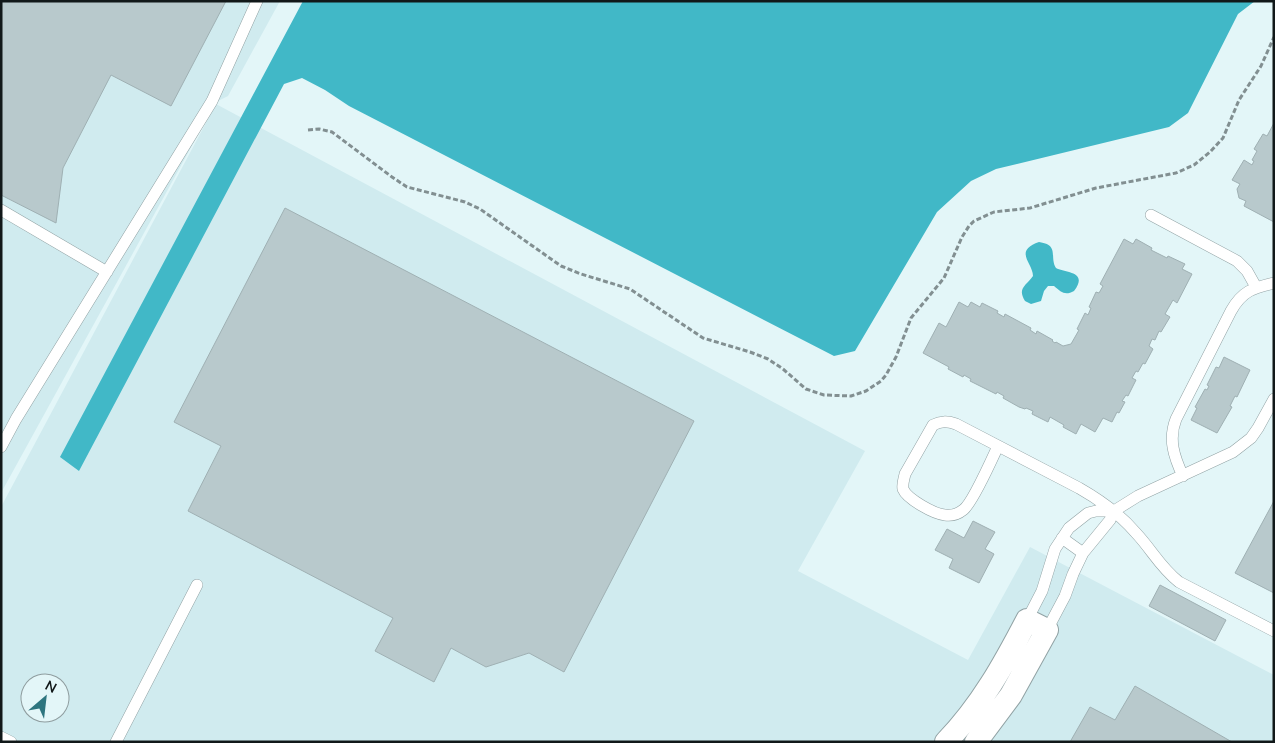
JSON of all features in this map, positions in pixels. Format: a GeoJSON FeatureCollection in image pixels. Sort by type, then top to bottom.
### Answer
{"type":"FeatureCollection","features":[{"type":"Feature","properties":{"kind":"street"},"geometry":{"type":"LineString","coordinates":[[946,742],[988,690],[1027,620],[1047,630],[1012,695],[976,742]]}},
{"type":"Feature","properties":{"kind":"lane"},"geometry":{"type":"LineString","coordinates":[[1,447],[16,418],[212,101],[256,1]]}},
{"type":"Feature","properties":{"kind":"lane"},"geometry":{"type":"LineString","coordinates":[[1,210],[107,272]]}},
{"type":"Feature","properties":{"kind":"lane"},"geometry":{"type":"LineString","coordinates":[[1151,215],[1237,261],[1247,271],[1256,287]]}},
{"type":"Feature","properties":{"kind":"lane"},"geometry":{"type":"LineString","coordinates":[[1183,476],[1172,447],[1173,427],[1176,419],[1234,304],[1244,294],[1256,287],[1274,283]]}},
{"type":"Feature","properties":{"kind":"lane"},"geometry":{"type":"LineString","coordinates":[[1047,630],[1065,596],[1083,553],[1110,520],[1114,511],[1138,496],[1223,458],[1243,445],[1258,428],[1274,399]]}},
{"type":"Feature","properties":{"kind":"lane"},"geometry":{"type":"LineString","coordinates":[[998,446],[967,507],[954,515],[938,514],[912,500],[903,488],[906,474],[928,430],[940,422],[948,421],[956,424],[1079,488],[1114,511],[1138,535],[1169,574],[1179,582],[1274,631]]}},
{"type":"Feature","properties":{"kind":"lane"},"geometry":{"type":"LineString","coordinates":[[1027,620],[1042,591],[1051,560],[1069,528],[1088,513],[1096,510],[1114,511]]}},
{"type":"Feature","properties":{"kind":"lane"},"geometry":{"type":"LineString","coordinates":[[1062,538],[1083,553]]}},
{"type":"Feature","properties":{"kind":"lane"},"geometry":{"type":"LineString","coordinates":[[116,742],[197,585]]}},
{"type":"Feature","properties":{"kind":"lane"},"geometry":{"type":"LineString","coordinates":[[1,737],[11,742]]}},
{"type":"Feature","properties":{"kind":"path"},"geometry":{"type":"LineString","coordinates":[[308,130],[319,129],[332,132],[407,186],[465,202],[480,209],[561,266],[630,289],[703,338],[768,359],[806,389],[824,395],[851,396],[866,391],[881,381],[886,375],[896,357],[911,318],[944,278],[962,237],[974,221],[994,212],[1030,208],[1096,188],[1176,173],[1194,165],[1223,138],[1239,100],[1261,66],[1274,37]]}},
{"type":"Feature","properties":{"kind":"shaded area"},"geometry":{"type":"Polygon","coordinates":[[[1,1],[280,1],[228,96],[216,102],[1,493],[1,1]]]}},
{"type":"Feature","properties":{"kind":"shaded area"},"geometry":{"type":"Polygon","coordinates":[[[216,104],[865,451],[798,571],[968,660],[1030,547],[1274,675],[1274,742],[1,742],[1,507],[216,104]]]}},
{"type":"Feature","properties":{"kind":"water"},"geometry":{"type":"Polygon","coordinates":[[[303,1],[1255,1],[1238,14],[1188,113],[1169,127],[996,169],[971,181],[937,212],[855,351],[834,356],[349,106],[302,78],[284,84],[79,471],[60,457],[303,1]]]}},
{"type":"Feature","properties":{"kind":"water"},"geometry":{"type":"Polygon","coordinates":[[[1039,242],[1050,246],[1052,249],[1056,268],[1074,274],[1079,280],[1074,291],[1068,293],[1061,292],[1054,286],[1048,286],[1044,291],[1041,301],[1031,304],[1025,301],[1022,293],[1023,287],[1033,276],[1026,253],[1027,249],[1039,242]]]}},
{"type":"Feature","properties":{"kind":"building"},"geometry":{"type":"Polygon","coordinates":[[[1,1],[226,1],[171,106],[111,75],[63,168],[56,223],[1,195],[1,1]]]}},
{"type":"Feature","properties":{"kind":"building"},"geometry":{"type":"Polygon","coordinates":[[[1274,123],[1274,222],[1244,206],[1246,201],[1239,198],[1237,189],[1240,184],[1232,180],[1244,160],[1252,165],[1254,161],[1252,160],[1257,151],[1254,149],[1263,134],[1267,136],[1274,123]]]}},
{"type":"Feature","properties":{"kind":"building"},"geometry":{"type":"Polygon","coordinates":[[[285,208],[694,421],[564,672],[529,653],[486,667],[451,648],[434,682],[375,651],[393,618],[188,511],[221,446],[174,422],[285,208]]]}},
{"type":"Feature","properties":{"kind":"building"},"geometry":{"type":"Polygon","coordinates":[[[1124,239],[1133,244],[1136,239],[1152,248],[1151,250],[1185,264],[1182,269],[1192,274],[1177,303],[1173,300],[1165,314],[1170,317],[1161,332],[1159,331],[1155,340],[1152,339],[1149,346],[1153,349],[1145,364],[1143,363],[1132,378],[1136,380],[1128,396],[1126,395],[1122,401],[1125,402],[1119,413],[1117,412],[1112,422],[1103,418],[1095,432],[1081,424],[1076,434],[1050,417],[1048,422],[1032,414],[1033,411],[1019,407],[1003,398],[1004,396],[997,392],[996,394],[970,381],[971,379],[948,369],[949,367],[923,353],[939,323],[946,327],[959,302],[968,307],[971,302],[980,307],[982,303],[998,311],[997,313],[1004,317],[1005,314],[1031,328],[1030,330],[1036,334],[1037,331],[1055,343],[1063,346],[1071,344],[1079,330],[1077,329],[1085,313],[1088,315],[1091,308],[1089,307],[1096,292],[1099,293],[1103,286],[1100,284],[1124,239]]]}},
{"type":"Feature","properties":{"kind":"building"},"geometry":{"type":"Polygon","coordinates":[[[1224,357],[1250,370],[1217,433],[1191,420],[1197,408],[1195,407],[1205,389],[1207,390],[1209,386],[1207,385],[1216,367],[1219,368],[1224,357]]]}},
{"type":"Feature","properties":{"kind":"building"},"geometry":{"type":"Polygon","coordinates":[[[1274,501],[1274,593],[1235,573],[1274,501]]]}},
{"type":"Feature","properties":{"kind":"building"},"geometry":{"type":"Polygon","coordinates":[[[973,521],[995,532],[985,549],[994,554],[979,583],[949,568],[953,559],[935,550],[947,529],[964,538],[973,521]]]}},
{"type":"Feature","properties":{"kind":"building"},"geometry":{"type":"Polygon","coordinates":[[[1160,585],[1226,620],[1215,641],[1149,606],[1160,585]]]}},
{"type":"Feature","properties":{"kind":"building"},"geometry":{"type":"Polygon","coordinates":[[[1135,686],[1232,742],[1070,742],[1090,707],[1115,720],[1135,686]]]}}]}
